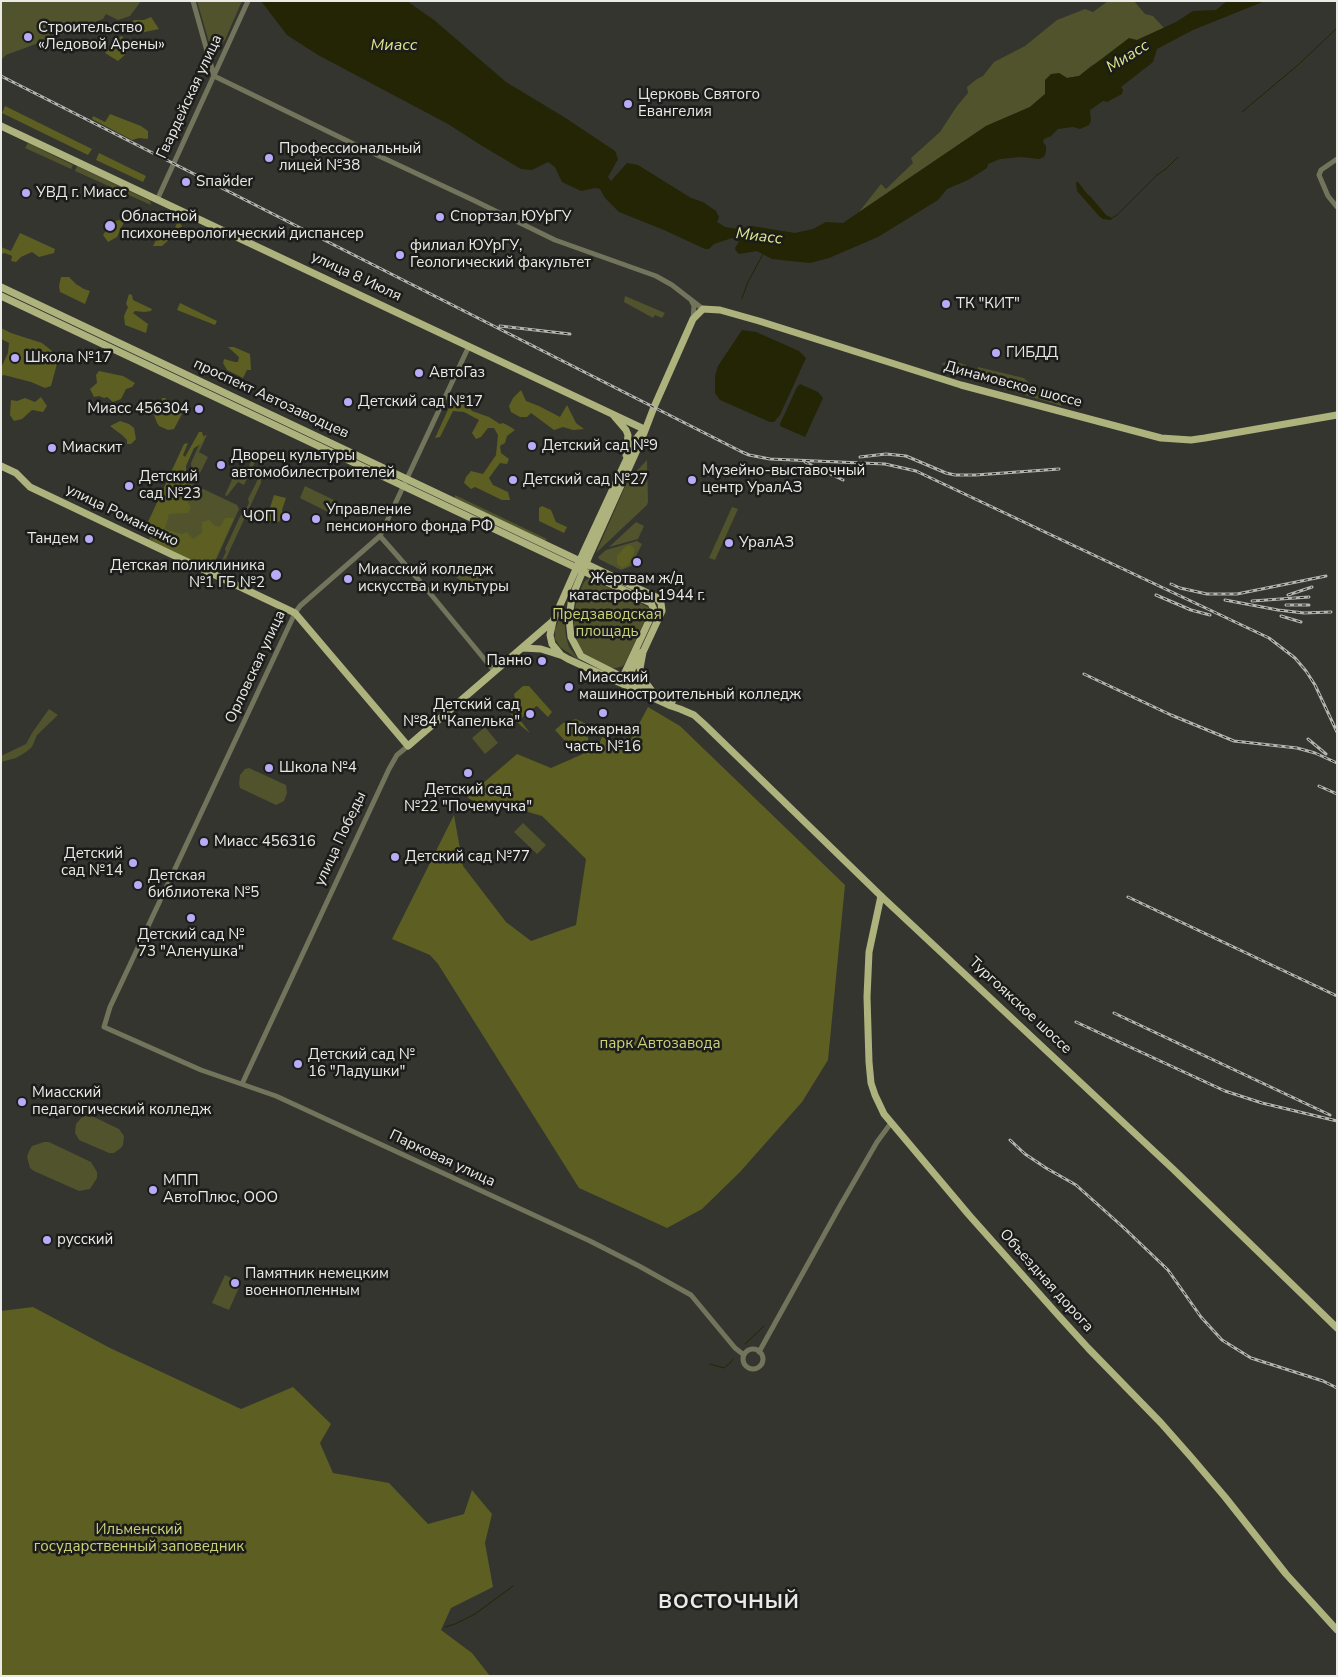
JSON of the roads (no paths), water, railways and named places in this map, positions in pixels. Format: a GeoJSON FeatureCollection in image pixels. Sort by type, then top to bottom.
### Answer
{"type":"FeatureCollection","features":[{"type":"Feature","properties":{"kind":"main road","name":"улица 8 Июля"},"geometry":{"type":"LineString","coordinates":[[1,126],[644,429]]}},
{"type":"Feature","properties":{"kind":"main road","name":"проспект Автозаводцев"},"geometry":{"type":"LineString","coordinates":[[1,288],[581,566],[649,602],[653,606],[653,612],[623,681]]}},
{"type":"Feature","properties":{"kind":"main road","name":"проспект Автозаводцев"},"geometry":{"type":"LineString","coordinates":[[1,296],[406,482]]}},
{"type":"Feature","properties":{"kind":"main road"},"geometry":{"type":"LineString","coordinates":[[623,681],[580,656],[573,645],[569,628],[572,597],[581,566],[590,554],[693,319],[703,309]]}},
{"type":"Feature","properties":{"kind":"main road","name":"Динамовское шоссе"},"geometry":{"type":"LineString","coordinates":[[703,309],[720,310],[953,383],[1161,438],[1191,440],[1337,415]]}},
{"type":"Feature","properties":{"kind":"main road"},"geometry":{"type":"LineString","coordinates":[[612,414],[628,435],[626,461]]}},
{"type":"Feature","properties":{"kind":"main road"},"geometry":{"type":"LineString","coordinates":[[561,655],[552,644],[550,635],[553,622],[581,566],[636,438],[644,429]]}},
{"type":"Feature","properties":{"kind":"main road","name":"улица Романенко"},"geometry":{"type":"LineString","coordinates":[[1,466],[16,473],[30,488],[295,613],[408,746]]}},
{"type":"Feature","properties":{"kind":"main road","name":"проспект Автозаводцев"},"geometry":{"type":"LineString","coordinates":[[581,566],[656,597],[661,603],[662,611],[643,652]]}},
{"type":"Feature","properties":{"kind":"main road","name":"улица Победы"},"geometry":{"type":"LineString","coordinates":[[408,746],[553,622]]}},
{"type":"Feature","properties":{"kind":"main road"},"geometry":{"type":"LineString","coordinates":[[522,648],[541,649],[561,655],[623,681]]}},
{"type":"Feature","properties":{"kind":"main road"},"geometry":{"type":"LineString","coordinates":[[623,681],[643,652]]}},
{"type":"Feature","properties":{"kind":"main road"},"geometry":{"type":"LineString","coordinates":[[643,652],[640,668],[642,678],[656,694]]}},
{"type":"Feature","properties":{"kind":"main road","name":"Тургоякское шоссе"},"geometry":{"type":"LineString","coordinates":[[623,681],[673,702],[680,709]]}},
{"type":"Feature","properties":{"kind":"main road","name":"Тургоякское шоссе"},"geometry":{"type":"LineString","coordinates":[[623,681],[671,706],[694,715],[881,896],[1152,1150],[1337,1328]]}},
{"type":"Feature","properties":{"kind":"main road","name":"Объездная дорога"},"geometry":{"type":"LineString","coordinates":[[881,896],[868,966],[867,997],[869,1062],[875,1095],[881,1108],[891,1123],[969,1215],[1058,1316],[1161,1423],[1225,1497],[1286,1574],[1337,1630]]}},
{"type":"Feature","properties":{"kind":"street"},"geometry":{"type":"LineString","coordinates":[[193,1],[214,76],[556,241],[652,274],[672,285],[703,309]]}},
{"type":"Feature","properties":{"kind":"street","name":"Гвардейская улица"},"geometry":{"type":"LineString","coordinates":[[157,200],[248,3]]}},
{"type":"Feature","properties":{"kind":"street"},"geometry":{"type":"LineString","coordinates":[[1337,159],[1321,170],[1319,175],[1328,196],[1337,207]]}},
{"type":"Feature","properties":{"kind":"street"},"geometry":{"type":"LineString","coordinates":[[691,300],[694,306],[693,319]]}},
{"type":"Feature","properties":{"kind":"street","name":"Орловская улица"},"geometry":{"type":"LineString","coordinates":[[104,1027],[110,1007],[295,613],[300,606],[380,536],[469,346]]}},
{"type":"Feature","properties":{"kind":"street"},"geometry":{"type":"LineString","coordinates":[[380,536],[495,672]]}},
{"type":"Feature","properties":{"kind":"street","name":"улица Победы"},"geometry":{"type":"LineString","coordinates":[[242,1084],[389,769],[397,755],[408,746]]}},
{"type":"Feature","properties":{"kind":"street","name":"Парковая улица"},"geometry":{"type":"LineString","coordinates":[[104,1027],[201,1070],[273,1095],[590,1241],[669,1281],[691,1295],[735,1348],[744,1355]]}},
{"type":"Feature","properties":{"kind":"street"},"geometry":{"type":"LineString","coordinates":[[759,1352],[840,1206],[877,1142],[891,1123]]}},
{"type":"Feature","properties":{"kind":"street"},"geometry":{"type":"LineString","coordinates":[[750,1350],[759,1352],[762,1362],[756,1368],[752,1369],[746,1366],[743,1361],[744,1355],[750,1350]]}},
{"type":"Feature","properties":{"kind":"water","name":"Миасс"},"geometry":{"type":"Polygon","coordinates":[[[261,1],[407,1],[434,20],[506,82],[615,151],[618,159],[608,177],[611,181],[627,163],[638,165],[691,198],[703,202],[716,211],[719,217],[717,222],[725,227],[738,229],[752,226],[795,233],[813,229],[826,222],[843,223],[986,126],[1030,107],[1045,94],[1045,80],[1051,74],[1059,73],[1067,78],[1079,76],[1129,38],[1137,40],[1176,22],[1193,11],[1216,10],[1227,1],[1265,1],[1193,30],[1157,49],[1153,62],[1121,87],[1123,90],[1122,94],[1107,102],[1103,101],[1090,110],[1091,121],[1089,125],[1080,129],[1073,127],[1058,129],[1051,136],[1044,139],[1046,152],[1044,157],[1039,159],[1021,157],[1000,159],[988,164],[987,168],[968,180],[947,189],[938,200],[878,237],[829,258],[810,263],[772,259],[757,251],[739,254],[735,248],[739,242],[732,238],[714,244],[709,249],[705,249],[619,212],[605,198],[600,189],[595,188],[581,191],[562,182],[555,167],[548,162],[532,170],[521,169],[448,124],[318,55],[287,35],[261,1]]]}},
{"type":"Feature","properties":{"kind":"water"},"geometry":{"type":"Polygon","coordinates":[[[1076,182],[1106,215],[1112,218],[1111,220],[1103,219],[1099,216],[1077,191],[1076,182]]]}},
{"type":"Feature","properties":{"kind":"water"},"geometry":{"type":"Polygon","coordinates":[[[742,330],[756,332],[799,351],[806,358],[780,415],[774,422],[770,422],[720,400],[715,393],[715,376],[718,366],[742,330]]]}},
{"type":"Feature","properties":{"kind":"water"},"geometry":{"type":"Polygon","coordinates":[[[800,384],[818,392],[823,398],[805,437],[780,426],[800,384]]]}},
{"type":"Feature","properties":{"kind":"waterway"},"geometry":{"type":"LineString","coordinates":[[1242,112],[1298,65],[1337,28]]}},
{"type":"Feature","properties":{"kind":"waterway"},"geometry":{"type":"LineString","coordinates":[[1112,218],[1178,157]]}},
{"type":"Feature","properties":{"kind":"waterway"},"geometry":{"type":"LineString","coordinates":[[742,298],[763,254]]}},
{"type":"Feature","properties":{"kind":"waterway"},"geometry":{"type":"LineString","coordinates":[[745,1344],[764,1326]]}},
{"type":"Feature","properties":{"kind":"waterway"},"geometry":{"type":"LineString","coordinates":[[710,1364],[724,1368],[733,1359]]}},
{"type":"Feature","properties":{"kind":"waterway"},"geometry":{"type":"LineString","coordinates":[[445,1627],[475,1614],[513,1586]]}},
{"type":"Feature","properties":{"kind":"railway"},"geometry":{"type":"LineString","coordinates":[[1,76],[742,452],[770,459],[885,464],[916,471],[1269,638],[1295,658],[1306,671],[1315,685],[1337,732]]}},
{"type":"Feature","properties":{"kind":"railway"},"geometry":{"type":"LineString","coordinates":[[500,326],[570,334]]}},
{"type":"Feature","properties":{"kind":"railway"},"geometry":{"type":"LineString","coordinates":[[860,457],[886,454],[906,456],[955,475],[1059,469]]}},
{"type":"Feature","properties":{"kind":"railway"},"geometry":{"type":"LineString","coordinates":[[805,462],[843,480]]}},
{"type":"Feature","properties":{"kind":"railway"},"geometry":{"type":"LineString","coordinates":[[1171,584],[1207,594],[1237,594],[1326,576]]}},
{"type":"Feature","properties":{"kind":"railway"},"geometry":{"type":"LineString","coordinates":[[1288,595],[1312,587]]}},
{"type":"Feature","properties":{"kind":"railway"},"geometry":{"type":"LineString","coordinates":[[1156,595],[1191,610],[1210,615]]}},
{"type":"Feature","properties":{"kind":"railway"},"geometry":{"type":"LineString","coordinates":[[1252,601],[1309,597]]}},
{"type":"Feature","properties":{"kind":"railway"},"geometry":{"type":"LineString","coordinates":[[1225,600],[1304,613],[1331,612]]}},
{"type":"Feature","properties":{"kind":"railway"},"geometry":{"type":"LineString","coordinates":[[1286,605],[1309,605]]}},
{"type":"Feature","properties":{"kind":"railway"},"geometry":{"type":"LineString","coordinates":[[1281,616],[1301,622]]}},
{"type":"Feature","properties":{"kind":"railway"},"geometry":{"type":"LineString","coordinates":[[1084,674],[1171,715],[1234,741],[1297,748],[1315,753],[1337,763]]}},
{"type":"Feature","properties":{"kind":"railway"},"geometry":{"type":"LineString","coordinates":[[1308,739],[1326,754]]}},
{"type":"Feature","properties":{"kind":"railway"},"geometry":{"type":"LineString","coordinates":[[1319,786],[1337,794]]}},
{"type":"Feature","properties":{"kind":"railway"},"geometry":{"type":"LineString","coordinates":[[1128,897],[1337,996]]}},
{"type":"Feature","properties":{"kind":"railway"},"geometry":{"type":"LineString","coordinates":[[1114,1013],[1330,1115]]}},
{"type":"Feature","properties":{"kind":"railway"},"geometry":{"type":"LineString","coordinates":[[1076,1022],[1225,1091],[1262,1103],[1337,1121]]}},
{"type":"Feature","properties":{"kind":"railway"},"geometry":{"type":"LineString","coordinates":[[1010,1140],[1025,1154],[1076,1185],[1124,1228],[1168,1270],[1201,1317],[1222,1340],[1251,1358],[1323,1381],[1337,1388]]}},
{"type":"Feature","properties":{"kind":"place","name":"Строительство «Ледовой Арены»"},"geometry":{"type":"Point","coordinates":[28,37]}},
{"type":"Feature","properties":{"kind":"place","name":"Церковь Святого Евангелия"},"geometry":{"type":"Point","coordinates":[628,104]}},
{"type":"Feature","properties":{"kind":"place","name":"Профессиональный лицей №38"},"geometry":{"type":"Point","coordinates":[269,158]}},
{"type":"Feature","properties":{"kind":"place","name":"Sпайder"},"geometry":{"type":"Point","coordinates":[186,182]}},
{"type":"Feature","properties":{"kind":"place","name":"УВД г. Миасс"},"geometry":{"type":"Point","coordinates":[26,193]}},
{"type":"Feature","properties":{"kind":"place","name":"Спортзал ЮУрГУ"},"geometry":{"type":"Point","coordinates":[440,217]}},
{"type":"Feature","properties":{"kind":"place","name":"Областной психоневрологический диспансер"},"geometry":{"type":"Point","coordinates":[110,226]}},
{"type":"Feature","properties":{"kind":"place","name":"филиал ЮУрГУ, Геологический факультет"},"geometry":{"type":"Point","coordinates":[400,255]}},
{"type":"Feature","properties":{"kind":"place","name":"ТК \"КИТ\""},"geometry":{"type":"Point","coordinates":[946,304]}},
{"type":"Feature","properties":{"kind":"place","name":"ГИБДД"},"geometry":{"type":"Point","coordinates":[996,353]}},
{"type":"Feature","properties":{"kind":"place","name":"Школа №17"},"geometry":{"type":"Point","coordinates":[15,358]}},
{"type":"Feature","properties":{"kind":"place","name":"АвтоГаз"},"geometry":{"type":"Point","coordinates":[419,373]}},
{"type":"Feature","properties":{"kind":"place","name":"Детский сад №17"},"geometry":{"type":"Point","coordinates":[348,402]}},
{"type":"Feature","properties":{"kind":"place","name":"Миасс 456304"},"geometry":{"type":"Point","coordinates":[199,409]}},
{"type":"Feature","properties":{"kind":"place","name":"Детский сад №9"},"geometry":{"type":"Point","coordinates":[532,446]}},
{"type":"Feature","properties":{"kind":"place","name":"Миаскит"},"geometry":{"type":"Point","coordinates":[52,448]}},
{"type":"Feature","properties":{"kind":"place","name":"Дворец культуры автомобилестроителей"},"geometry":{"type":"Point","coordinates":[221,465]}},
{"type":"Feature","properties":{"kind":"place","name":"Детский сад №27"},"geometry":{"type":"Point","coordinates":[513,480]}},
{"type":"Feature","properties":{"kind":"place","name":"Музейно-выставочный центр УралАЗ"},"geometry":{"type":"Point","coordinates":[692,480]}},
{"type":"Feature","properties":{"kind":"place","name":"Детский сад №23"},"geometry":{"type":"Point","coordinates":[129,486]}},
{"type":"Feature","properties":{"kind":"place","name":"ЧОП"},"geometry":{"type":"Point","coordinates":[286,517]}},
{"type":"Feature","properties":{"kind":"place","name":"Управление пенсионного фонда РФ"},"geometry":{"type":"Point","coordinates":[316,519]}},
{"type":"Feature","properties":{"kind":"place","name":"Тандем"},"geometry":{"type":"Point","coordinates":[89,539]}},
{"type":"Feature","properties":{"kind":"place","name":"УралАЗ"},"geometry":{"type":"Point","coordinates":[729,543]}},
{"type":"Feature","properties":{"kind":"place","name":"Жертвам ж/д катастрофы 1944 г."},"geometry":{"type":"Point","coordinates":[637,562]}},
{"type":"Feature","properties":{"kind":"place","name":"Детская поликлиника №1 ГБ №2"},"geometry":{"type":"Point","coordinates":[276,575]}},
{"type":"Feature","properties":{"kind":"place","name":"Миасский колледж искусства и культуры"},"geometry":{"type":"Point","coordinates":[348,579]}},
{"type":"Feature","properties":{"kind":"place","name":"Панно"},"geometry":{"type":"Point","coordinates":[542,661]}},
{"type":"Feature","properties":{"kind":"place","name":"Миасский машиностроительный колледж"},"geometry":{"type":"Point","coordinates":[569,687]}},
{"type":"Feature","properties":{"kind":"place","name":"Пожарная часть №16"},"geometry":{"type":"Point","coordinates":[603,713]}},
{"type":"Feature","properties":{"kind":"place","name":"Детский сад №84 \"Капелька\""},"geometry":{"type":"Point","coordinates":[530,714]}},
{"type":"Feature","properties":{"kind":"place","name":"Школа №4"},"geometry":{"type":"Point","coordinates":[269,768]}},
{"type":"Feature","properties":{"kind":"place","name":"Детский сад №22 \"Почемучка\""},"geometry":{"type":"Point","coordinates":[468,773]}},
{"type":"Feature","properties":{"kind":"place","name":"Миасс 456316"},"geometry":{"type":"Point","coordinates":[204,842]}},
{"type":"Feature","properties":{"kind":"place","name":"Детский сад №77"},"geometry":{"type":"Point","coordinates":[395,857]}},
{"type":"Feature","properties":{"kind":"place","name":"Детский сад №14"},"geometry":{"type":"Point","coordinates":[133,863]}},
{"type":"Feature","properties":{"kind":"place","name":"Детская библиотека №5"},"geometry":{"type":"Point","coordinates":[138,885]}},
{"type":"Feature","properties":{"kind":"place","name":"Детский сад № 73 \"Аленушка\""},"geometry":{"type":"Point","coordinates":[191,918]}},
{"type":"Feature","properties":{"kind":"place","name":"Детский сад № 16 \"Ладушки\""},"geometry":{"type":"Point","coordinates":[298,1064]}},
{"type":"Feature","properties":{"kind":"place","name":"Миасский педагогический колледж"},"geometry":{"type":"Point","coordinates":[22,1102]}},
{"type":"Feature","properties":{"kind":"place","name":"МПП АвтоПлюс, ООО"},"geometry":{"type":"Point","coordinates":[153,1190]}},
{"type":"Feature","properties":{"kind":"place","name":"русский"},"geometry":{"type":"Point","coordinates":[47,1240]}},
{"type":"Feature","properties":{"kind":"place","name":"Памятник немецким военнопленным"},"geometry":{"type":"Point","coordinates":[235,1283]}},
{"type":"Feature","properties":{"kind":"district","name":"ВОСТОЧНЫЙ"},"geometry":{"type":"Point","coordinates":[729,1603]}},
{"type":"Feature","properties":{"kind":"park label","name":"Предзаводская площадь"},"geometry":{"type":"Point","coordinates":[607,624]}},
{"type":"Feature","properties":{"kind":"park label","name":"парк Автозавода"},"geometry":{"type":"Point","coordinates":[660,1044]}},
{"type":"Feature","properties":{"kind":"park label","name":"Ильменский государственный заповедник"},"geometry":{"type":"Point","coordinates":[139,1538]}}]}
